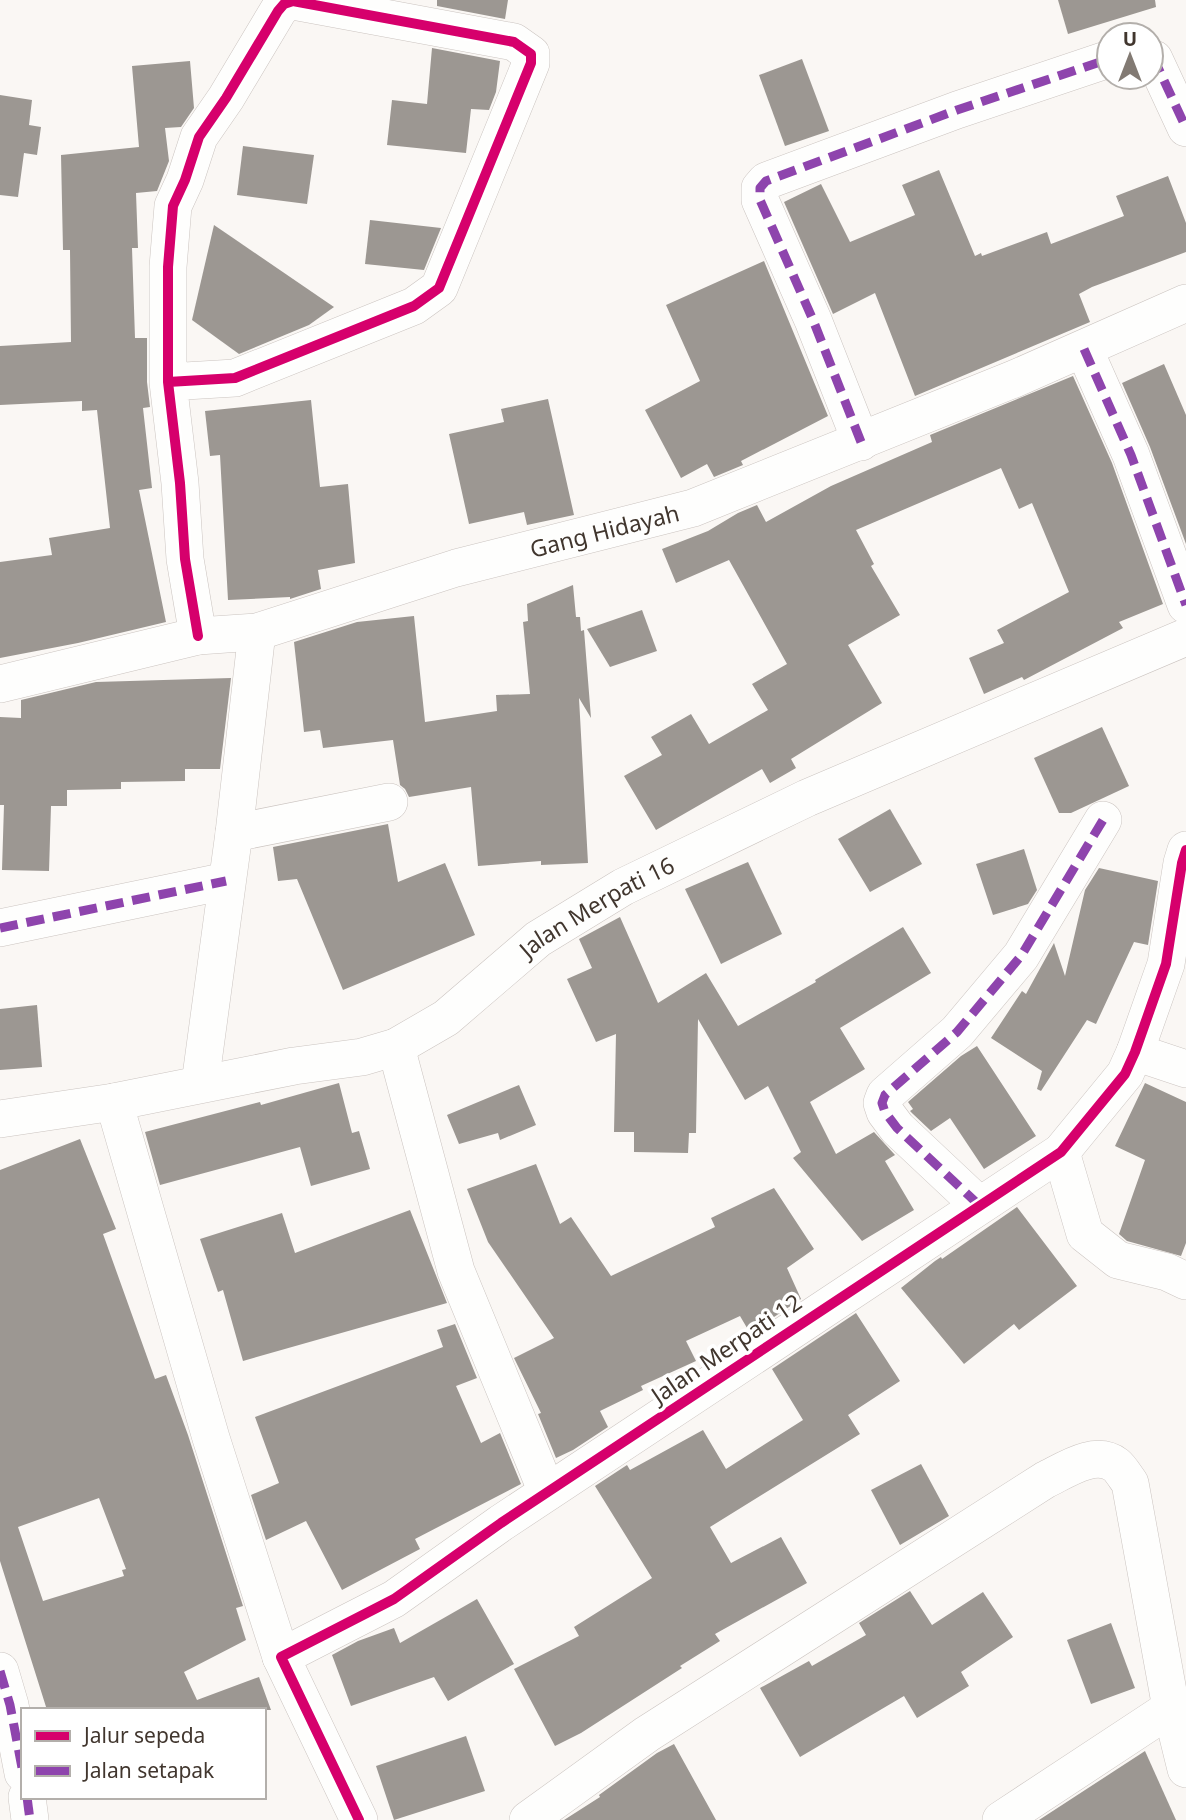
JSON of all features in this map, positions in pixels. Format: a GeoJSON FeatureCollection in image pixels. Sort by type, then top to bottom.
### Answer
{"type":"FeatureCollection","features":[{"type":"Feature","properties":{"kind":"street"},"geometry":{"type":"LineString","coordinates":[[168,382],[235,378],[414,306],[439,288],[531,63],[531,54],[514,42],[293,1],[284,4],[278,11],[226,98],[199,137],[173,206],[168,267],[168,382],[180,483],[185,559],[198,636]]}},
{"type":"Feature","properties":{"kind":"street"},"geometry":{"type":"LineString","coordinates":[[861,442],[813,320],[760,200],[760,188],[766,181],[957,110],[1095,64]]}},
{"type":"Feature","properties":{"kind":"street"},"geometry":{"type":"LineString","coordinates":[[1165,83],[1186,128]]}},
{"type":"Feature","properties":{"kind":"street","name":"Gang Hidayah"},"geometry":{"type":"LineString","coordinates":[[0,684],[198,636],[257,632],[456,568],[693,509],[1084,349],[1186,303]]}},
{"type":"Feature","properties":{"kind":"street"},"geometry":{"type":"LineString","coordinates":[[1084,349],[1131,455],[1186,606]]}},
{"type":"Feature","properties":{"kind":"street"},"geometry":{"type":"LineString","coordinates":[[200,1084],[234,833],[257,632]]}},
{"type":"Feature","properties":{"kind":"street","name":"Jalan Merpati 16"},"geometry":{"type":"LineString","coordinates":[[0,1119],[114,1101],[294,1066],[362,1057],[396,1047],[446,1018],[538,939],[623,887],[807,798],[1186,637]]}},
{"type":"Feature","properties":{"kind":"street"},"geometry":{"type":"LineString","coordinates":[[234,833],[389,802]]}},
{"type":"Feature","properties":{"kind":"street"},"geometry":{"type":"LineString","coordinates":[[979,1205],[897,1128],[882,1103],[885,1095],[957,1032],[1021,956],[1102,820]]}},
{"type":"Feature","properties":{"kind":"street","name":"Jalan Merpati 12"},"geometry":{"type":"LineString","coordinates":[[281,1657],[394,1599],[547,1492],[1061,1152],[1125,1074],[1135,1052],[1166,964],[1181,863],[1186,850]]}},
{"type":"Feature","properties":{"kind":"street"},"geometry":{"type":"LineString","coordinates":[[0,928],[226,881]]}},
{"type":"Feature","properties":{"kind":"street"},"geometry":{"type":"LineString","coordinates":[[396,1047],[456,1271],[547,1492]]}},
{"type":"Feature","properties":{"kind":"street"},"geometry":{"type":"LineString","coordinates":[[1135,1052],[1186,1069]]}},
{"type":"Feature","properties":{"kind":"street"},"geometry":{"type":"LineString","coordinates":[[114,1101],[211,1438],[281,1657],[359,1820]]}},
{"type":"Feature","properties":{"kind":"street"},"geometry":{"type":"LineString","coordinates":[[1061,1152],[1086,1234],[1118,1260],[1167,1272],[1186,1281]]}},
{"type":"Feature","properties":{"kind":"street"},"geometry":{"type":"LineString","coordinates":[[528,1820],[647,1734],[1033,1488],[1082,1462],[1101,1459],[1116,1465],[1130,1483],[1171,1708],[1186,1769]]}},
{"type":"Feature","properties":{"kind":"street"},"geometry":{"type":"LineString","coordinates":[[0,1671],[10,1705],[21,1763]]}},
{"type":"Feature","properties":{"kind":"street"},"geometry":{"type":"LineString","coordinates":[[1001,1820],[1171,1708]]}},
{"type":"Feature","properties":{"kind":"street"},"geometry":{"type":"LineString","coordinates":[[27,1799],[30,1820]]}},
{"type":"Feature","properties":{"kind":"building"},"geometry":{"type":"Polygon","coordinates":[[[437,0],[508,0],[505,19],[437,6],[437,0]]]}},
{"type":"Feature","properties":{"kind":"building"},"geometry":{"type":"Polygon","coordinates":[[[1058,0],[1155,0],[1156,7],[1110,21],[1095,21],[1095,26],[1068,34],[1058,0]]]}},
{"type":"Feature","properties":{"kind":"building"},"geometry":{"type":"Polygon","coordinates":[[[432,48],[500,61],[496,92],[489,110],[471,109],[466,153],[387,145],[392,100],[427,104],[432,48]]]}},
{"type":"Feature","properties":{"kind":"building"},"geometry":{"type":"Polygon","coordinates":[[[802,59],[829,131],[785,146],[759,75],[802,59]]]}},
{"type":"Feature","properties":{"kind":"building"},"geometry":{"type":"Polygon","coordinates":[[[190,61],[194,108],[181,127],[165,128],[169,161],[157,191],[136,193],[138,248],[132,248],[135,338],[147,338],[150,407],[143,408],[152,488],[139,490],[166,622],[0,658],[0,562],[52,555],[49,538],[110,528],[97,410],[82,411],[82,401],[0,405],[0,346],[71,342],[70,250],[63,250],[61,155],[139,147],[132,66],[190,61]]]}},
{"type":"Feature","properties":{"kind":"building"},"geometry":{"type":"Polygon","coordinates":[[[0,95],[32,100],[29,125],[41,127],[37,155],[24,153],[18,197],[0,195],[0,95]]]}},
{"type":"Feature","properties":{"kind":"building"},"geometry":{"type":"Polygon","coordinates":[[[243,146],[314,155],[307,204],[237,195],[243,146]]]}},
{"type":"Feature","properties":{"kind":"building"},"geometry":{"type":"Polygon","coordinates":[[[939,170],[975,256],[981,253],[982,256],[1047,232],[1051,244],[1124,216],[1116,196],[1168,176],[1186,223],[1186,252],[1079,294],[1090,322],[915,396],[875,293],[833,314],[784,202],[821,184],[850,242],[915,215],[902,185],[939,170]]]}},
{"type":"Feature","properties":{"kind":"building"},"geometry":{"type":"Polygon","coordinates":[[[370,220],[441,228],[424,270],[365,264],[370,220]]]}},
{"type":"Feature","properties":{"kind":"building"},"geometry":{"type":"Polygon","coordinates":[[[214,225],[334,307],[309,325],[239,354],[192,320],[214,225]]]}},
{"type":"Feature","properties":{"kind":"building"},"geometry":{"type":"Polygon","coordinates":[[[764,261],[828,416],[741,461],[743,465],[714,477],[707,464],[681,478],[645,410],[700,381],[666,305],[764,261]]]}},
{"type":"Feature","properties":{"kind":"building"},"geometry":{"type":"Polygon","coordinates":[[[1164,364],[1186,415],[1186,544],[1150,447],[1122,383],[1164,364]]]}},
{"type":"Feature","properties":{"kind":"building"},"geometry":{"type":"Polygon","coordinates":[[[1073,376],[1112,463],[1163,604],[1119,622],[1123,628],[1024,680],[1022,677],[984,694],[969,658],[1004,643],[997,630],[1069,592],[1032,503],[1019,509],[1001,468],[856,530],[874,564],[871,566],[900,615],[848,645],[882,703],[791,759],[796,768],[770,783],[762,769],[656,830],[624,776],[662,755],[651,737],[691,714],[709,744],[768,710],[752,684],[787,664],[729,560],[676,583],[662,549],[708,531],[757,505],[766,522],[831,486],[932,442],[930,435],[1073,376]]]}},
{"type":"Feature","properties":{"kind":"building"},"geometry":{"type":"Polygon","coordinates":[[[548,399],[574,515],[527,525],[524,512],[469,524],[449,434],[504,422],[501,409],[548,399]]]}},
{"type":"Feature","properties":{"kind":"building"},"geometry":{"type":"Polygon","coordinates":[[[311,400],[320,487],[348,484],[355,563],[318,570],[321,589],[290,599],[228,600],[220,455],[210,456],[205,411],[311,400]]]}},
{"type":"Feature","properties":{"kind":"building"},"geometry":{"type":"Polygon","coordinates":[[[573,585],[576,617],[580,617],[581,631],[584,630],[591,718],[579,698],[588,863],[541,865],[541,861],[478,866],[471,787],[409,797],[400,785],[393,740],[323,748],[320,730],[304,732],[294,642],[357,622],[414,616],[425,722],[497,711],[496,695],[530,694],[523,622],[528,621],[527,604],[573,585]]]}},
{"type":"Feature","properties":{"kind":"building"},"geometry":{"type":"Polygon","coordinates":[[[642,610],[657,651],[610,667],[587,629],[642,610]]]}},
{"type":"Feature","properties":{"kind":"building"},"geometry":{"type":"Polygon","coordinates":[[[231,678],[220,769],[185,769],[185,781],[121,782],[121,789],[67,790],[67,806],[51,806],[49,871],[2,870],[4,805],[0,805],[0,717],[21,718],[21,700],[96,682],[231,678]]]}},
{"type":"Feature","properties":{"kind":"building"},"geometry":{"type":"Polygon","coordinates":[[[1102,727],[1129,786],[1071,813],[1059,813],[1034,758],[1102,727]]]}},
{"type":"Feature","properties":{"kind":"building"},"geometry":{"type":"Polygon","coordinates":[[[890,809],[922,864],[870,892],[838,839],[890,809]]]}},
{"type":"Feature","properties":{"kind":"building"},"geometry":{"type":"Polygon","coordinates":[[[388,824],[398,882],[445,863],[475,935],[343,990],[297,879],[278,881],[273,847],[388,824]]]}},
{"type":"Feature","properties":{"kind":"building"},"geometry":{"type":"Polygon","coordinates":[[[1024,849],[1037,890],[1028,904],[993,915],[976,864],[1024,849]]]}},
{"type":"Feature","properties":{"kind":"building"},"geometry":{"type":"Polygon","coordinates":[[[748,862],[782,934],[721,964],[685,889],[748,862]]]}},
{"type":"Feature","properties":{"kind":"building"},"geometry":{"type":"Polygon","coordinates":[[[1099,868],[1158,881],[1148,945],[1134,942],[1096,1024],[1087,1020],[1041,1091],[1037,1089],[1042,1071],[991,1038],[1022,991],[1026,994],[1054,943],[1065,976],[1085,890],[1099,868]]]}},
{"type":"Feature","properties":{"kind":"building"},"geometry":{"type":"Polygon","coordinates":[[[620,917],[658,1003],[706,973],[738,1026],[816,982],[815,980],[903,927],[931,973],[840,1028],[865,1069],[810,1102],[836,1154],[874,1132],[895,1155],[885,1161],[914,1210],[862,1241],[793,1158],[801,1152],[768,1086],[745,1100],[698,1019],[696,1133],[689,1133],[688,1153],[634,1152],[634,1132],[614,1132],[616,1034],[596,1042],[567,979],[592,968],[579,939],[620,917]]]}},
{"type":"Feature","properties":{"kind":"building"},"geometry":{"type":"Polygon","coordinates":[[[37,1005],[42,1067],[0,1070],[0,1009],[37,1005]]]}},
{"type":"Feature","properties":{"kind":"building"},"geometry":{"type":"Polygon","coordinates":[[[977,1046],[1036,1136],[984,1169],[950,1118],[931,1131],[910,1111],[913,1109],[908,1102],[961,1056],[977,1046]]]}},
{"type":"Feature","properties":{"kind":"building"},"geometry":{"type":"Polygon","coordinates":[[[339,1083],[352,1133],[359,1131],[370,1169],[311,1186],[300,1147],[160,1185],[145,1132],[260,1102],[261,1105],[339,1083]]]}},
{"type":"Feature","properties":{"kind":"building"},"geometry":{"type":"Polygon","coordinates":[[[1145,1083],[1186,1102],[1186,1243],[1181,1256],[1127,1241],[1119,1234],[1145,1160],[1115,1146],[1145,1083]]]}},
{"type":"Feature","properties":{"kind":"building"},"geometry":{"type":"Polygon","coordinates":[[[519,1085],[536,1125],[500,1140],[498,1133],[459,1144],[447,1115],[519,1085]]]}},
{"type":"Feature","properties":{"kind":"building"},"geometry":{"type":"Polygon","coordinates":[[[80,1139],[116,1229],[103,1234],[155,1379],[166,1375],[243,1606],[236,1608],[246,1640],[184,1672],[197,1700],[259,1677],[271,1710],[46,1708],[0,1561],[0,1170],[80,1139]],[[99,1498],[18,1527],[43,1601],[124,1576],[122,1570],[126,1569],[99,1498]]]}},
{"type":"Feature","properties":{"kind":"building"},"geometry":{"type":"Polygon","coordinates":[[[536,1164],[560,1224],[571,1217],[611,1276],[715,1227],[711,1218],[774,1188],[814,1249],[787,1268],[801,1299],[750,1333],[740,1316],[686,1341],[696,1361],[641,1386],[643,1390],[600,1411],[608,1427],[556,1458],[538,1414],[541,1413],[514,1358],[554,1338],[488,1242],[467,1189],[536,1164]]]}},
{"type":"Feature","properties":{"kind":"building"},"geometry":{"type":"Polygon","coordinates":[[[1017,1207],[1077,1286],[1019,1330],[1014,1324],[964,1364],[901,1288],[935,1261],[941,1257],[942,1259],[1017,1207]]]}},
{"type":"Feature","properties":{"kind":"building"},"geometry":{"type":"Polygon","coordinates":[[[410,1210],[447,1303],[243,1361],[223,1290],[218,1292],[200,1239],[282,1213],[295,1253],[410,1210]]]}},
{"type":"Feature","properties":{"kind":"building"},"geometry":{"type":"Polygon","coordinates":[[[856,1313],[900,1381],[848,1415],[860,1434],[710,1527],[731,1563],[781,1537],[807,1583],[715,1634],[720,1641],[680,1666],[682,1668],[581,1733],[555,1746],[514,1669],[579,1636],[574,1627],[652,1578],[595,1486],[627,1465],[630,1470],[703,1430],[726,1469],[803,1420],[772,1369],[856,1313]]]}},
{"type":"Feature","properties":{"kind":"building"},"geometry":{"type":"Polygon","coordinates":[[[455,1324],[477,1378],[456,1386],[481,1443],[500,1433],[521,1484],[415,1539],[420,1549],[342,1590],[306,1521],[266,1540],[251,1495],[279,1483],[255,1417],[443,1347],[437,1330],[455,1324]]]}},
{"type":"Feature","properties":{"kind":"building"},"geometry":{"type":"Polygon","coordinates":[[[921,1464],[949,1516],[900,1545],[871,1490],[921,1464]]]}},
{"type":"Feature","properties":{"kind":"building"},"geometry":{"type":"Polygon","coordinates":[[[910,1591],[932,1625],[983,1592],[1013,1637],[961,1672],[969,1686],[917,1718],[904,1696],[800,1757],[760,1688],[809,1661],[812,1666],[866,1635],[859,1623],[910,1591]]]}},
{"type":"Feature","properties":{"kind":"building"},"geometry":{"type":"Polygon","coordinates":[[[477,1599],[514,1664],[448,1701],[434,1677],[351,1706],[332,1655],[358,1641],[394,1628],[400,1643],[477,1599]]]}},
{"type":"Feature","properties":{"kind":"building"},"geometry":{"type":"Polygon","coordinates":[[[1111,1623],[1135,1688],[1091,1704],[1067,1640],[1111,1623]]]}},
{"type":"Feature","properties":{"kind":"building"},"geometry":{"type":"Polygon","coordinates":[[[466,1736],[485,1791],[394,1820],[376,1766],[466,1736]]]}},
{"type":"Feature","properties":{"kind":"building"},"geometry":{"type":"Polygon","coordinates":[[[674,1744],[716,1820],[564,1820],[600,1797],[599,1795],[657,1753],[674,1744]]]}},
{"type":"Feature","properties":{"kind":"building"},"geometry":{"type":"Polygon","coordinates":[[[1145,1751],[1176,1820],[1039,1820],[1145,1751]]]}},
{"type":"Feature","properties":{"kind":"marked path"},"geometry":{"type":"LineString","coordinates":[[861,442],[813,320],[760,200],[760,188],[766,181],[957,110],[1095,64]]}},
{"type":"Feature","properties":{"kind":"marked path"},"geometry":{"type":"LineString","coordinates":[[1165,83],[1186,128]]}},
{"type":"Feature","properties":{"kind":"marked path"},"geometry":{"type":"LineString","coordinates":[[1084,349],[1131,455],[1186,605]]}},
{"type":"Feature","properties":{"kind":"marked path"},"geometry":{"type":"LineString","coordinates":[[979,1205],[897,1128],[882,1103],[885,1095],[957,1032],[1021,956],[1103,820]]}},
{"type":"Feature","properties":{"kind":"marked path"},"geometry":{"type":"LineString","coordinates":[[0,928],[226,881]]}},
{"type":"Feature","properties":{"kind":"marked path"},"geometry":{"type":"LineString","coordinates":[[0,1671],[10,1705],[21,1763]]}},
{"type":"Feature","properties":{"kind":"marked path"},"geometry":{"type":"LineString","coordinates":[[27,1799],[30,1820]]}},
{"type":"Feature","properties":{"kind":"cycle path"},"geometry":{"type":"LineString","coordinates":[[168,382],[235,378],[414,306],[439,288],[531,63],[531,54],[514,42],[293,1],[284,4],[278,11],[226,98],[199,137],[173,206],[168,267],[168,382],[180,483],[185,559],[198,636]]}},
{"type":"Feature","properties":{"kind":"cycle path"},"geometry":{"type":"LineString","coordinates":[[359,1820],[281,1657],[394,1599],[501,1523],[1061,1152],[1125,1074],[1135,1052],[1166,964],[1186,850]]}}]}
